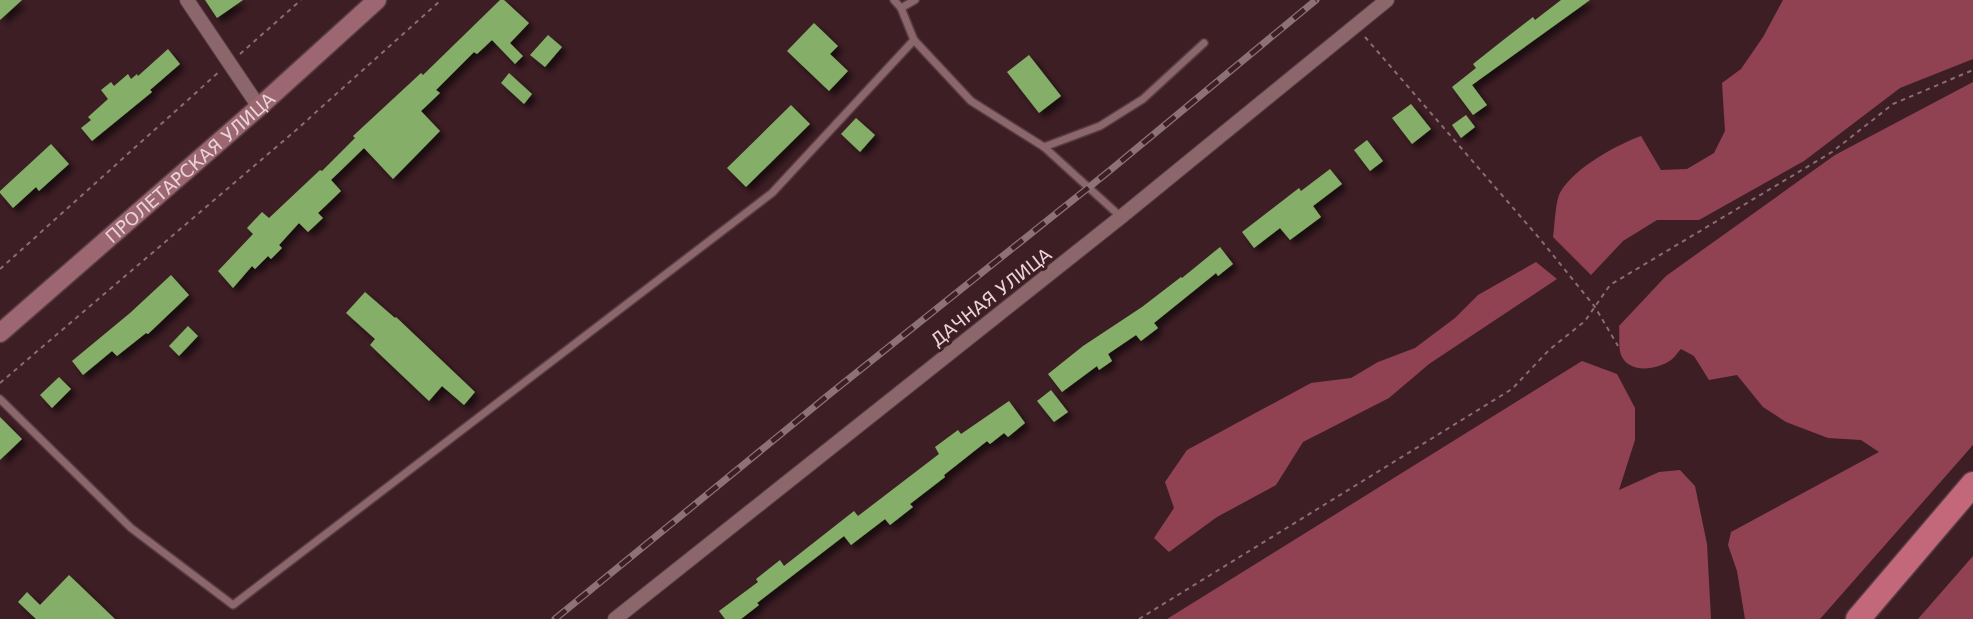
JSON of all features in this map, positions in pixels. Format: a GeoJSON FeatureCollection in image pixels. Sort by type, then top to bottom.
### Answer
{"type":"FeatureCollection","features":[{"type":"Feature","properties":{"kind":"highway"},"geometry":{"type":"LineString","coordinates":[[1858,619],[1973,484]]}},
{"type":"Feature","properties":{"kind":"main road","name":"ПРОЛЕТАРСКАЯ УЛИЦА"},"geometry":{"type":"LineString","coordinates":[[0,333],[260,107],[377,0]]}},
{"type":"Feature","properties":{"kind":"street"},"geometry":{"type":"LineString","coordinates":[[187,0],[260,107]]}},
{"type":"Feature","properties":{"kind":"street","name":"ДАЧНАЯ УЛИЦА"},"geometry":{"type":"LineString","coordinates":[[615,619],[1121,217],[1387,0]]}},
{"type":"Feature","properties":{"kind":"lane"},"geometry":{"type":"LineString","coordinates":[[894,0],[901,8],[914,40],[971,101],[1044,147],[1121,217]]}},
{"type":"Feature","properties":{"kind":"lane"},"geometry":{"type":"LineString","coordinates":[[901,8],[915,0]]}},
{"type":"Feature","properties":{"kind":"lane"},"geometry":{"type":"LineString","coordinates":[[0,399],[131,528],[233,605],[772,193],[914,40]]}},
{"type":"Feature","properties":{"kind":"lane"},"geometry":{"type":"LineString","coordinates":[[1044,147],[1100,126],[1143,99],[1204,43]]}},
{"type":"Feature","properties":{"kind":"path"},"geometry":{"type":"LineString","coordinates":[[0,269],[301,0]]}},
{"type":"Feature","properties":{"kind":"path"},"geometry":{"type":"LineString","coordinates":[[0,383],[295,131],[441,0]]}},
{"type":"Feature","properties":{"kind":"path"},"geometry":{"type":"LineString","coordinates":[[1356,26],[1540,239],[1595,307],[1618,346]]}},
{"type":"Feature","properties":{"kind":"path"},"geometry":{"type":"LineString","coordinates":[[1139,619],[1512,389],[1549,350],[1585,321],[1610,285],[1832,152],[1893,104],[1973,70]]}},
{"type":"Feature","properties":{"kind":"shaded area"},"geometry":{"type":"Polygon","coordinates":[[[1783,0],[1973,0],[1973,59],[1900,88],[1804,161],[1699,220],[1657,220],[1623,241],[1591,275],[1553,237],[1559,195],[1567,182],[1597,158],[1641,136],[1661,170],[1687,169],[1714,153],[1725,131],[1722,83],[1741,69],[1763,37],[1783,0]]]}},
{"type":"Feature","properties":{"kind":"shaded area"},"geometry":{"type":"Polygon","coordinates":[[[1973,82],[1973,445],[1820,619],[1745,619],[1737,571],[1728,545],[1731,532],[1879,452],[1861,440],[1828,438],[1786,422],[1763,407],[1737,375],[1709,380],[1694,356],[1681,349],[1671,360],[1658,366],[1637,368],[1630,365],[1621,355],[1619,326],[1666,276],[1835,155],[1973,82]]]}},
{"type":"Feature","properties":{"kind":"shaded area"},"geometry":{"type":"Polygon","coordinates":[[[1536,262],[1557,279],[1429,364],[1389,398],[1303,442],[1276,485],[1217,517],[1169,552],[1154,538],[1174,508],[1165,482],[1187,450],[1311,383],[1351,378],[1378,362],[1415,348],[1455,318],[1478,295],[1536,262]]]}},
{"type":"Feature","properties":{"kind":"shaded area"},"geometry":{"type":"Polygon","coordinates":[[[1582,361],[1617,374],[1635,408],[1635,440],[1619,490],[1659,472],[1680,470],[1695,486],[1707,544],[1711,619],[1167,619],[1582,361]]]}},
{"type":"Feature","properties":{"kind":"shaded area"},"geometry":{"type":"Polygon","coordinates":[[[1973,556],[1973,619],[1918,619],[1973,556]]]}},
{"type":"Feature","properties":{"kind":"building"},"geometry":{"type":"Polygon","coordinates":[[[0,0],[22,0],[0,20],[0,0]]]}},
{"type":"Feature","properties":{"kind":"building"},"geometry":{"type":"Polygon","coordinates":[[[205,0],[243,0],[217,18],[205,0]]]}},
{"type":"Feature","properties":{"kind":"building"},"geometry":{"type":"Polygon","coordinates":[[[500,0],[504,0],[529,23],[510,43],[523,56],[515,64],[492,40],[477,54],[474,52],[436,90],[440,93],[421,111],[440,131],[393,179],[364,148],[331,180],[341,191],[318,213],[323,218],[308,232],[299,223],[279,245],[282,248],[271,259],[268,256],[255,269],[252,266],[233,288],[218,271],[253,234],[247,228],[262,212],[269,218],[320,170],[322,171],[355,138],[353,136],[421,73],[423,75],[500,0]]]}},
{"type":"Feature","properties":{"kind":"building"},"geometry":{"type":"Polygon","coordinates":[[[1561,0],[1590,0],[1472,85],[1487,105],[1473,115],[1452,87],[1476,68],[1473,64],[1533,17],[1535,20],[1561,0]]]}},
{"type":"Feature","properties":{"kind":"building"},"geometry":{"type":"Polygon","coordinates":[[[814,23],[838,46],[830,54],[848,71],[829,91],[787,51],[814,23]]]}},
{"type":"Feature","properties":{"kind":"building"},"geometry":{"type":"Polygon","coordinates":[[[548,35],[562,47],[545,67],[530,55],[548,35]]]}},
{"type":"Feature","properties":{"kind":"building"},"geometry":{"type":"Polygon","coordinates":[[[168,49],[180,64],[150,90],[152,92],[92,141],[81,128],[91,120],[88,117],[108,99],[101,90],[111,82],[114,86],[128,74],[131,79],[137,74],[138,76],[168,49]]]}},
{"type":"Feature","properties":{"kind":"building"},"geometry":{"type":"Polygon","coordinates":[[[1029,55],[1061,96],[1039,113],[1007,72],[1029,55]]]}},
{"type":"Feature","properties":{"kind":"building"},"geometry":{"type":"Polygon","coordinates":[[[509,73],[532,94],[524,104],[501,83],[509,73]]]}},
{"type":"Feature","properties":{"kind":"building"},"geometry":{"type":"Polygon","coordinates":[[[1411,104],[1431,129],[1412,144],[1392,118],[1411,104]]]}},
{"type":"Feature","properties":{"kind":"building"},"geometry":{"type":"Polygon","coordinates":[[[791,105],[810,124],[746,187],[727,168],[791,105]]]}},
{"type":"Feature","properties":{"kind":"building"},"geometry":{"type":"Polygon","coordinates":[[[1466,115],[1475,127],[1461,138],[1452,125],[1466,115]]]}},
{"type":"Feature","properties":{"kind":"building"},"geometry":{"type":"Polygon","coordinates":[[[856,118],[875,135],[860,152],[841,134],[856,118]]]}},
{"type":"Feature","properties":{"kind":"building"},"geometry":{"type":"Polygon","coordinates":[[[1367,140],[1383,161],[1370,171],[1354,150],[1367,140]]]}},
{"type":"Feature","properties":{"kind":"building"},"geometry":{"type":"Polygon","coordinates":[[[51,144],[69,164],[39,191],[36,187],[13,208],[0,191],[51,144]]]}},
{"type":"Feature","properties":{"kind":"building"},"geometry":{"type":"Polygon","coordinates":[[[1330,169],[1342,184],[1313,206],[1321,217],[1290,240],[1280,228],[1254,248],[1242,232],[1299,188],[1301,191],[1330,169]]]}},
{"type":"Feature","properties":{"kind":"building"},"geometry":{"type":"Polygon","coordinates":[[[1220,247],[1233,264],[1218,276],[1216,273],[1154,323],[1158,328],[1141,341],[1136,335],[1108,354],[1112,361],[1099,370],[1097,366],[1062,392],[1048,374],[1083,346],[1182,278],[1220,247]]]}},
{"type":"Feature","properties":{"kind":"building"},"geometry":{"type":"Polygon","coordinates":[[[171,275],[189,295],[148,334],[146,333],[117,356],[112,351],[83,375],[72,361],[171,275]]]}},
{"type":"Feature","properties":{"kind":"building"},"geometry":{"type":"Polygon","coordinates":[[[365,292],[396,317],[475,392],[464,405],[442,386],[429,401],[370,345],[375,339],[346,313],[365,292]]]}},
{"type":"Feature","properties":{"kind":"building"},"geometry":{"type":"Polygon","coordinates":[[[188,326],[198,336],[179,356],[169,346],[188,326]]]}},
{"type":"Feature","properties":{"kind":"building"},"geometry":{"type":"Polygon","coordinates":[[[59,377],[71,389],[52,408],[40,395],[59,377]]]}},
{"type":"Feature","properties":{"kind":"building"},"geometry":{"type":"Polygon","coordinates":[[[1051,390],[1068,412],[1054,422],[1037,401],[1051,390]]]}},
{"type":"Feature","properties":{"kind":"building"},"geometry":{"type":"Polygon","coordinates":[[[1009,401],[1025,423],[1008,437],[1004,433],[990,444],[987,441],[910,504],[913,507],[890,525],[885,519],[851,545],[844,536],[757,603],[759,605],[741,619],[725,619],[719,611],[758,582],[756,579],[780,560],[784,566],[854,511],[858,516],[939,454],[935,447],[958,430],[961,434],[1009,401]]]}},
{"type":"Feature","properties":{"kind":"building"},"geometry":{"type":"Polygon","coordinates":[[[0,417],[22,439],[0,460],[0,417]]]}},
{"type":"Feature","properties":{"kind":"building"},"geometry":{"type":"Polygon","coordinates":[[[69,575],[115,619],[36,619],[18,602],[27,592],[40,605],[69,575]]]}},
{"type":"Feature","properties":{"kind":"railway"},"geometry":{"type":"LineString","coordinates":[[555,619],[831,393],[1108,172],[1316,0]]}}]}
